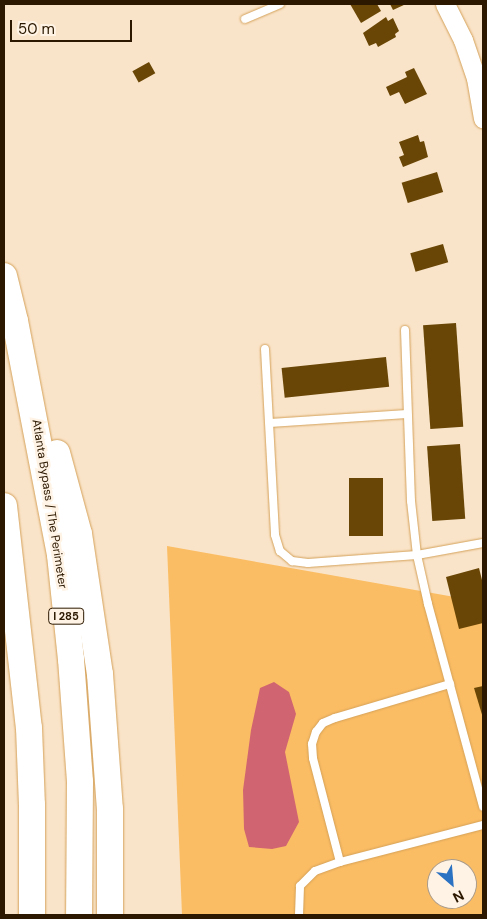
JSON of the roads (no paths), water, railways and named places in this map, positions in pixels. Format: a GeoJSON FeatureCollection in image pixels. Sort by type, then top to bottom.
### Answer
{"type":"FeatureCollection","features":[{"type":"Feature","properties":{"kind":"highway","name":"Atlanta Bypass / The Perimeter"},"geometry":{"type":"LineString","coordinates":[[4,276],[15,321],[60,555],[69,640],[80,782],[79,915]]}},
{"type":"Feature","properties":{"kind":"highway"},"geometry":{"type":"LineString","coordinates":[[15,321],[50,427],[79,534],[100,674],[105,732],[110,808],[110,915]]}},
{"type":"Feature","properties":{"kind":"highway"},"geometry":{"type":"LineString","coordinates":[[4,506],[29,728],[32,805],[32,915]]}},
{"type":"Feature","properties":{"kind":"highway"},"geometry":{"type":"LineString","coordinates":[[4,615],[10,546]]}},
{"type":"Feature","properties":{"kind":"street"},"geometry":{"type":"LineString","coordinates":[[445,4],[463,40],[476,78],[483,118]]}},
{"type":"Feature","properties":{"kind":"lane"},"geometry":{"type":"LineString","coordinates":[[245,19],[280,4]]}},
{"type":"Feature","properties":{"kind":"lane"},"geometry":{"type":"LineString","coordinates":[[405,330],[411,501],[417,555],[483,807]]}},
{"type":"Feature","properties":{"kind":"lane"},"geometry":{"type":"LineString","coordinates":[[265,349],[275,535],[280,551],[292,561],[308,563],[417,555],[483,543]]}},
{"type":"Feature","properties":{"kind":"lane"},"geometry":{"type":"LineString","coordinates":[[270,423],[407,414]]}},
{"type":"Feature","properties":{"kind":"lane"},"geometry":{"type":"LineString","coordinates":[[340,862],[312,758],[312,744],[316,732],[322,723],[450,684]]}},
{"type":"Feature","properties":{"kind":"lane"},"geometry":{"type":"LineString","coordinates":[[299,915],[300,886],[315,871],[340,862],[483,826]]}}]}
